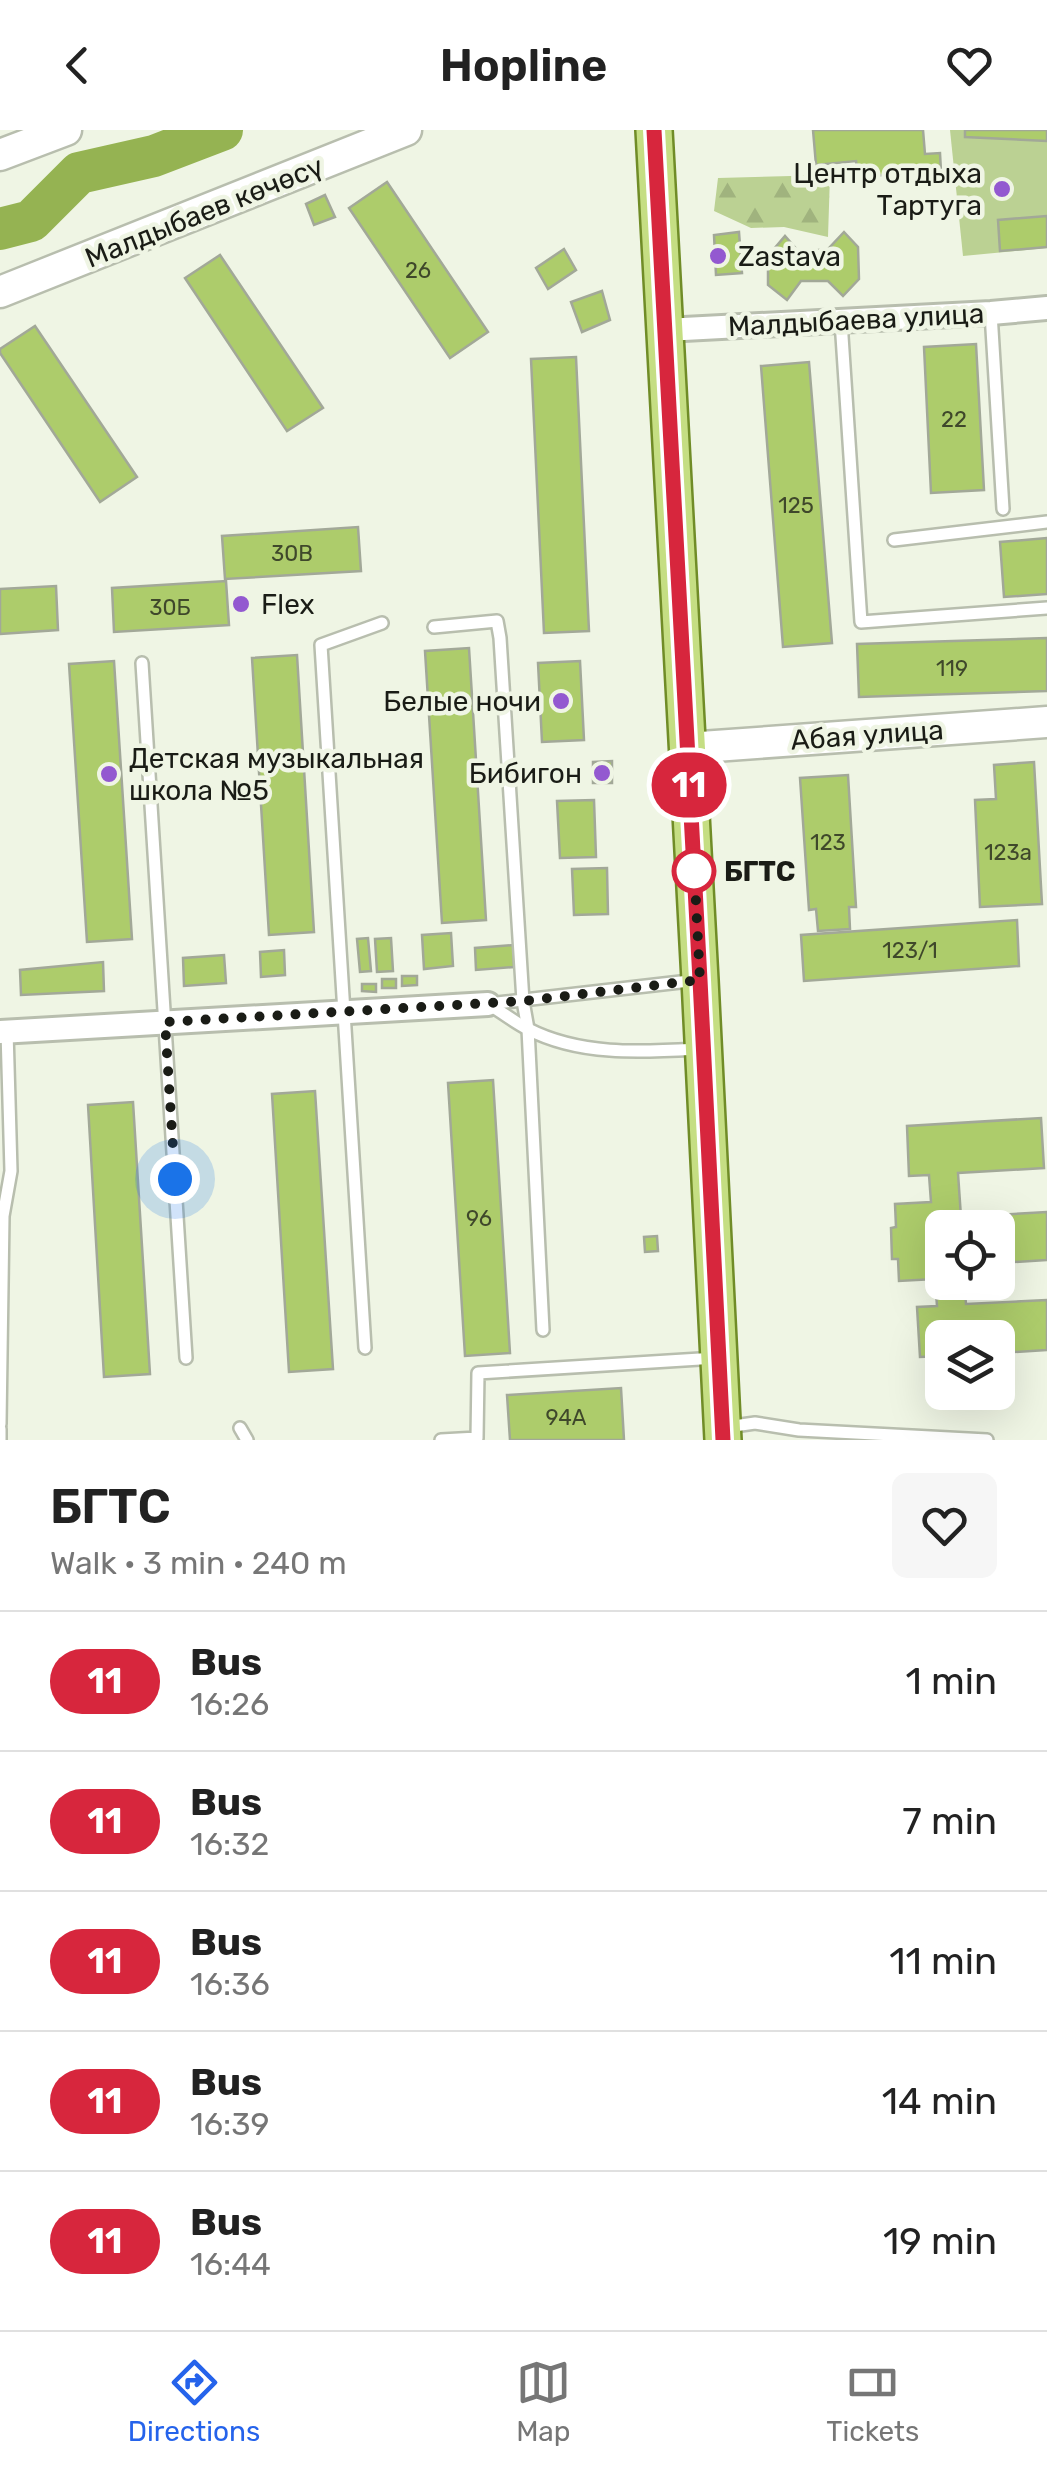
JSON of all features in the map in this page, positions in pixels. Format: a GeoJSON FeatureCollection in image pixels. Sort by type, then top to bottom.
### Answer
{"type":"FeatureCollection","features":[{"type":"Feature","properties":{"kind":"main road"},"geometry":{"type":"LineString","coordinates":[[654,130],[722,1434]]}},
{"type":"Feature","properties":{"kind":"street"},"geometry":{"type":"LineString","coordinates":[[0,155],[66,130]]}},
{"type":"Feature","properties":{"kind":"street","name":"Малдыбаев көчөсү"},"geometry":{"type":"LineString","coordinates":[[0,292],[406,130]]}},
{"type":"Feature","properties":{"kind":"street","name":"Малдыбаева улица"},"geometry":{"type":"LineString","coordinates":[[665,330],[1047,308]]}},
{"type":"Feature","properties":{"kind":"street","name":"Абая улица"},"geometry":{"type":"LineString","coordinates":[[686,748],[1047,722]]}},
{"type":"Feature","properties":{"kind":"street"},"geometry":{"type":"LineString","coordinates":[[4,1032],[488,1004]]}},
{"type":"Feature","properties":{"kind":"lane"},"geometry":{"type":"LineString","coordinates":[[991,313],[1003,510]]}},
{"type":"Feature","properties":{"kind":"lane"},"geometry":{"type":"LineString","coordinates":[[841,321],[861,622],[1047,608]]}},
{"type":"Feature","properties":{"kind":"lane"},"geometry":{"type":"LineString","coordinates":[[894,540],[1047,522]]}},
{"type":"Feature","properties":{"kind":"lane"},"geometry":{"type":"LineString","coordinates":[[434,627],[497,621],[500,638],[528,1029],[543,1330]]}},
{"type":"Feature","properties":{"kind":"lane"},"geometry":{"type":"LineString","coordinates":[[365,1348],[322,644],[382,624]]}},
{"type":"Feature","properties":{"kind":"lane"},"geometry":{"type":"LineString","coordinates":[[142,663],[186,1358]]}},
{"type":"Feature","properties":{"kind":"lane"},"geometry":{"type":"LineString","coordinates":[[488,1004],[700,980]]}},
{"type":"Feature","properties":{"kind":"lane"},"geometry":{"type":"LineString","coordinates":[[488,1004],[528,1029],[572,1046],[655,1052],[702,1049]]}},
{"type":"Feature","properties":{"kind":"lane"},"geometry":{"type":"LineString","coordinates":[[0,1440],[4,1216],[10,1171],[4,1032]]}},
{"type":"Feature","properties":{"kind":"lane"},"geometry":{"type":"LineString","coordinates":[[441,1440],[477,1438],[478,1373],[720,1358]]}},
{"type":"Feature","properties":{"kind":"lane"},"geometry":{"type":"LineString","coordinates":[[722,1434],[755,1423],[798,1430],[987,1440]]}},
{"type":"Feature","properties":{"kind":"green space","name":"Центр отдыха Тартуга"},"geometry":{"type":"Polygon","coordinates":[[[950,130],[1047,130],[1047,248],[963,256],[950,130]]]}},
{"type":"Feature","properties":{"kind":"green space"},"geometry":{"type":"Polygon","coordinates":[[[830,175],[828,237],[784,227],[751,228],[714,211],[718,178],[830,175]]]}},
{"type":"Feature","properties":{"kind":"building"},"geometry":{"type":"Polygon","coordinates":[[[813,130],[923,130],[925,154],[940,153],[941,171],[858,177],[856,161],[816,165],[813,130]]]}},
{"type":"Feature","properties":{"kind":"building"},"geometry":{"type":"Polygon","coordinates":[[[965,130],[1047,130],[1047,141],[965,137],[965,130]]]}},
{"type":"Feature","properties":{"kind":"building"},"geometry":{"type":"Polygon","coordinates":[[[387,182],[488,332],[450,358],[349,208],[387,182]]]}},
{"type":"Feature","properties":{"kind":"building"},"geometry":{"type":"Polygon","coordinates":[[[325,195],[335,217],[314,225],[306,204],[325,195]]]}},
{"type":"Feature","properties":{"kind":"building"},"geometry":{"type":"Polygon","coordinates":[[[1047,216],[1047,247],[1000,251],[998,220],[1047,216]]]}},
{"type":"Feature","properties":{"kind":"building"},"geometry":{"type":"Polygon","coordinates":[[[739,232],[742,273],[716,275],[714,235],[739,232]]]}},
{"type":"Feature","properties":{"kind":"building"},"geometry":{"type":"Polygon","coordinates":[[[844,232],[858,247],[859,279],[843,296],[828,281],[801,281],[787,300],[768,285],[768,256],[785,236],[799,252],[828,249],[844,232]]]}},
{"type":"Feature","properties":{"kind":"building"},"geometry":{"type":"Polygon","coordinates":[[[564,249],[576,270],[548,289],[536,268],[564,249]]]}},
{"type":"Feature","properties":{"kind":"building"},"geometry":{"type":"Polygon","coordinates":[[[220,255],[323,408],[287,431],[185,278],[220,255]]]}},
{"type":"Feature","properties":{"kind":"building"},"geometry":{"type":"Polygon","coordinates":[[[602,291],[610,320],[582,332],[571,302],[602,291]]]}},
{"type":"Feature","properties":{"kind":"building"},"geometry":{"type":"Polygon","coordinates":[[[35,326],[137,477],[100,502],[0,353],[0,349],[35,326]]]}},
{"type":"Feature","properties":{"kind":"building"},"geometry":{"type":"Polygon","coordinates":[[[976,344],[984,490],[931,493],[924,347],[976,344]]]}},
{"type":"Feature","properties":{"kind":"building"},"geometry":{"type":"Polygon","coordinates":[[[576,357],[589,631],[544,633],[531,359],[576,357]]]}},
{"type":"Feature","properties":{"kind":"building"},"geometry":{"type":"Polygon","coordinates":[[[809,362],[832,643],[783,647],[761,366],[809,362]]]}},
{"type":"Feature","properties":{"kind":"building"},"geometry":{"type":"Polygon","coordinates":[[[358,527],[361,571],[225,579],[222,536],[358,527]]]}},
{"type":"Feature","properties":{"kind":"building"},"geometry":{"type":"Polygon","coordinates":[[[1047,538],[1047,594],[1004,597],[1000,542],[1047,538]]]}},
{"type":"Feature","properties":{"kind":"building"},"geometry":{"type":"Polygon","coordinates":[[[226,581],[229,625],[114,632],[112,588],[226,581]]]}},
{"type":"Feature","properties":{"kind":"building"},"geometry":{"type":"Polygon","coordinates":[[[56,586],[58,630],[0,634],[0,589],[56,586]]]}},
{"type":"Feature","properties":{"kind":"building"},"geometry":{"type":"Polygon","coordinates":[[[1047,638],[1047,691],[859,697],[857,644],[1047,638]]]}},
{"type":"Feature","properties":{"kind":"building"},"geometry":{"type":"Polygon","coordinates":[[[469,648],[486,920],[442,923],[425,651],[469,648]]]}},
{"type":"Feature","properties":{"kind":"building"},"geometry":{"type":"Polygon","coordinates":[[[297,655],[314,932],[269,935],[252,658],[297,655]]]}},
{"type":"Feature","properties":{"kind":"building"},"geometry":{"type":"Polygon","coordinates":[[[114,661],[132,939],[87,942],[69,664],[114,661]]]}},
{"type":"Feature","properties":{"kind":"building","name":"Белые ночи"},"geometry":{"type":"Polygon","coordinates":[[[580,661],[584,740],[542,742],[538,663],[580,661]]]}},
{"type":"Feature","properties":{"kind":"building","name":"Бибигон"},"geometry":{"type":"Polygon","coordinates":[[[612,761],[612,783],[593,783],[593,762],[612,761]]]}},
{"type":"Feature","properties":{"kind":"building"},"geometry":{"type":"Polygon","coordinates":[[[1034,762],[1042,904],[980,907],[975,800],[996,799],[994,765],[1034,762]]]}},
{"type":"Feature","properties":{"kind":"building"},"geometry":{"type":"Polygon","coordinates":[[[848,775],[856,907],[849,907],[850,929],[818,931],[816,909],[809,910],[800,778],[848,775]]]}},
{"type":"Feature","properties":{"kind":"building"},"geometry":{"type":"Polygon","coordinates":[[[594,800],[596,857],[560,858],[557,801],[594,800]]]}},
{"type":"Feature","properties":{"kind":"building"},"geometry":{"type":"Polygon","coordinates":[[[607,868],[608,914],[574,915],[572,869],[607,868]]]}},
{"type":"Feature","properties":{"kind":"building"},"geometry":{"type":"Polygon","coordinates":[[[1017,920],[1019,966],[804,981],[801,935],[1017,920]]]}},
{"type":"Feature","properties":{"kind":"building"},"geometry":{"type":"Polygon","coordinates":[[[451,933],[453,966],[424,969],[422,935],[451,933]]]}},
{"type":"Feature","properties":{"kind":"building"},"geometry":{"type":"Polygon","coordinates":[[[368,938],[371,971],[360,972],[357,939],[368,938]]]}},
{"type":"Feature","properties":{"kind":"building"},"geometry":{"type":"Polygon","coordinates":[[[391,938],[393,971],[377,972],[375,939],[391,938]]]}},
{"type":"Feature","properties":{"kind":"building"},"geometry":{"type":"Polygon","coordinates":[[[513,945],[514,967],[476,970],[475,948],[513,945]]]}},
{"type":"Feature","properties":{"kind":"building"},"geometry":{"type":"Polygon","coordinates":[[[284,950],[285,975],[261,977],[260,952],[284,950]]]}},
{"type":"Feature","properties":{"kind":"building"},"geometry":{"type":"Polygon","coordinates":[[[224,955],[226,983],[184,986],[183,958],[224,955]]]}},
{"type":"Feature","properties":{"kind":"building"},"geometry":{"type":"Polygon","coordinates":[[[103,962],[104,991],[21,995],[20,970],[103,962]]]}},
{"type":"Feature","properties":{"kind":"building"},"geometry":{"type":"Polygon","coordinates":[[[402,976],[417,976],[417,985],[402,986],[402,976]]]}},
{"type":"Feature","properties":{"kind":"building"},"geometry":{"type":"Polygon","coordinates":[[[382,979],[396,979],[396,988],[382,988],[382,979]]]}},
{"type":"Feature","properties":{"kind":"building"},"geometry":{"type":"Polygon","coordinates":[[[362,984],[376,984],[376,992],[362,991],[362,984]]]}},
{"type":"Feature","properties":{"kind":"building"},"geometry":{"type":"Polygon","coordinates":[[[493,1080],[510,1353],[465,1356],[448,1083],[493,1080]]]}},
{"type":"Feature","properties":{"kind":"building"},"geometry":{"type":"Polygon","coordinates":[[[315,1091],[333,1369],[289,1372],[272,1094],[315,1091]]]}},
{"type":"Feature","properties":{"kind":"building"},"geometry":{"type":"Polygon","coordinates":[[[133,1102],[150,1374],[104,1377],[88,1105],[133,1102]]]}},
{"type":"Feature","properties":{"kind":"building"},"geometry":{"type":"Polygon","coordinates":[[[1041,1118],[1044,1168],[958,1173],[961,1210],[925,1210],[925,1280],[899,1281],[898,1259],[892,1259],[895,1204],[931,1202],[929,1175],[909,1176],[907,1126],[1041,1118]]]}},
{"type":"Feature","properties":{"kind":"building"},"geometry":{"type":"Polygon","coordinates":[[[1047,1212],[1047,1260],[1015,1262],[1015,1214],[1047,1212]]]}},
{"type":"Feature","properties":{"kind":"building"},"geometry":{"type":"Polygon","coordinates":[[[657,1236],[658,1251],[645,1252],[644,1237],[657,1236]]]}},
{"type":"Feature","properties":{"kind":"building"},"geometry":{"type":"Polygon","coordinates":[[[937,1300],[966,1300],[966,1304],[1047,1300],[1047,1350],[1015,1352],[1015,1320],[925,1320],[925,1357],[920,1357],[917,1307],[937,1306],[937,1300]]]}},
{"type":"Feature","properties":{"kind":"building"},"geometry":{"type":"Polygon","coordinates":[[[621,1388],[624,1440],[510,1440],[507,1395],[621,1388]]]}},
{"type":"Feature","properties":{"kind":"waterway"},"geometry":{"type":"LineString","coordinates":[[0,229],[31,221],[79,173],[154,156],[222,130]]}},
{"type":"Feature","properties":{"kind":"bus line","name":"11"},"geometry":{"type":"LineString","coordinates":[[654,130],[723,1440]]}},
{"type":"Feature","properties":{"kind":"place","name":"Центр отдыха Тартуга"},"geometry":{"type":"Point","coordinates":[1002,189]}},
{"type":"Feature","properties":{"kind":"place","name":"Zastava"},"geometry":{"type":"Point","coordinates":[718,256]}},
{"type":"Feature","properties":{"kind":"place","name":"Flex"},"geometry":{"type":"Point","coordinates":[241,604]}},
{"type":"Feature","properties":{"kind":"place","name":"Белые ночи"},"geometry":{"type":"Point","coordinates":[561,701]}},
{"type":"Feature","properties":{"kind":"place","name":"Бибигон"},"geometry":{"type":"Point","coordinates":[602,773]}},
{"type":"Feature","properties":{"kind":"place","name":"Детская музыкальная школа №5"},"geometry":{"type":"Point","coordinates":[109,774]}},
{"type":"Feature","properties":{"kind":"place","name":"БГТС"},"geometry":{"type":"Point","coordinates":[694,871]}},
{"type":"Feature","properties":{"kind":"route"},"geometry":{"type":"LineString","coordinates":[[175,1179],[165,1022],[524,1001],[700,980],[694,864],[694,871]]}}]}
